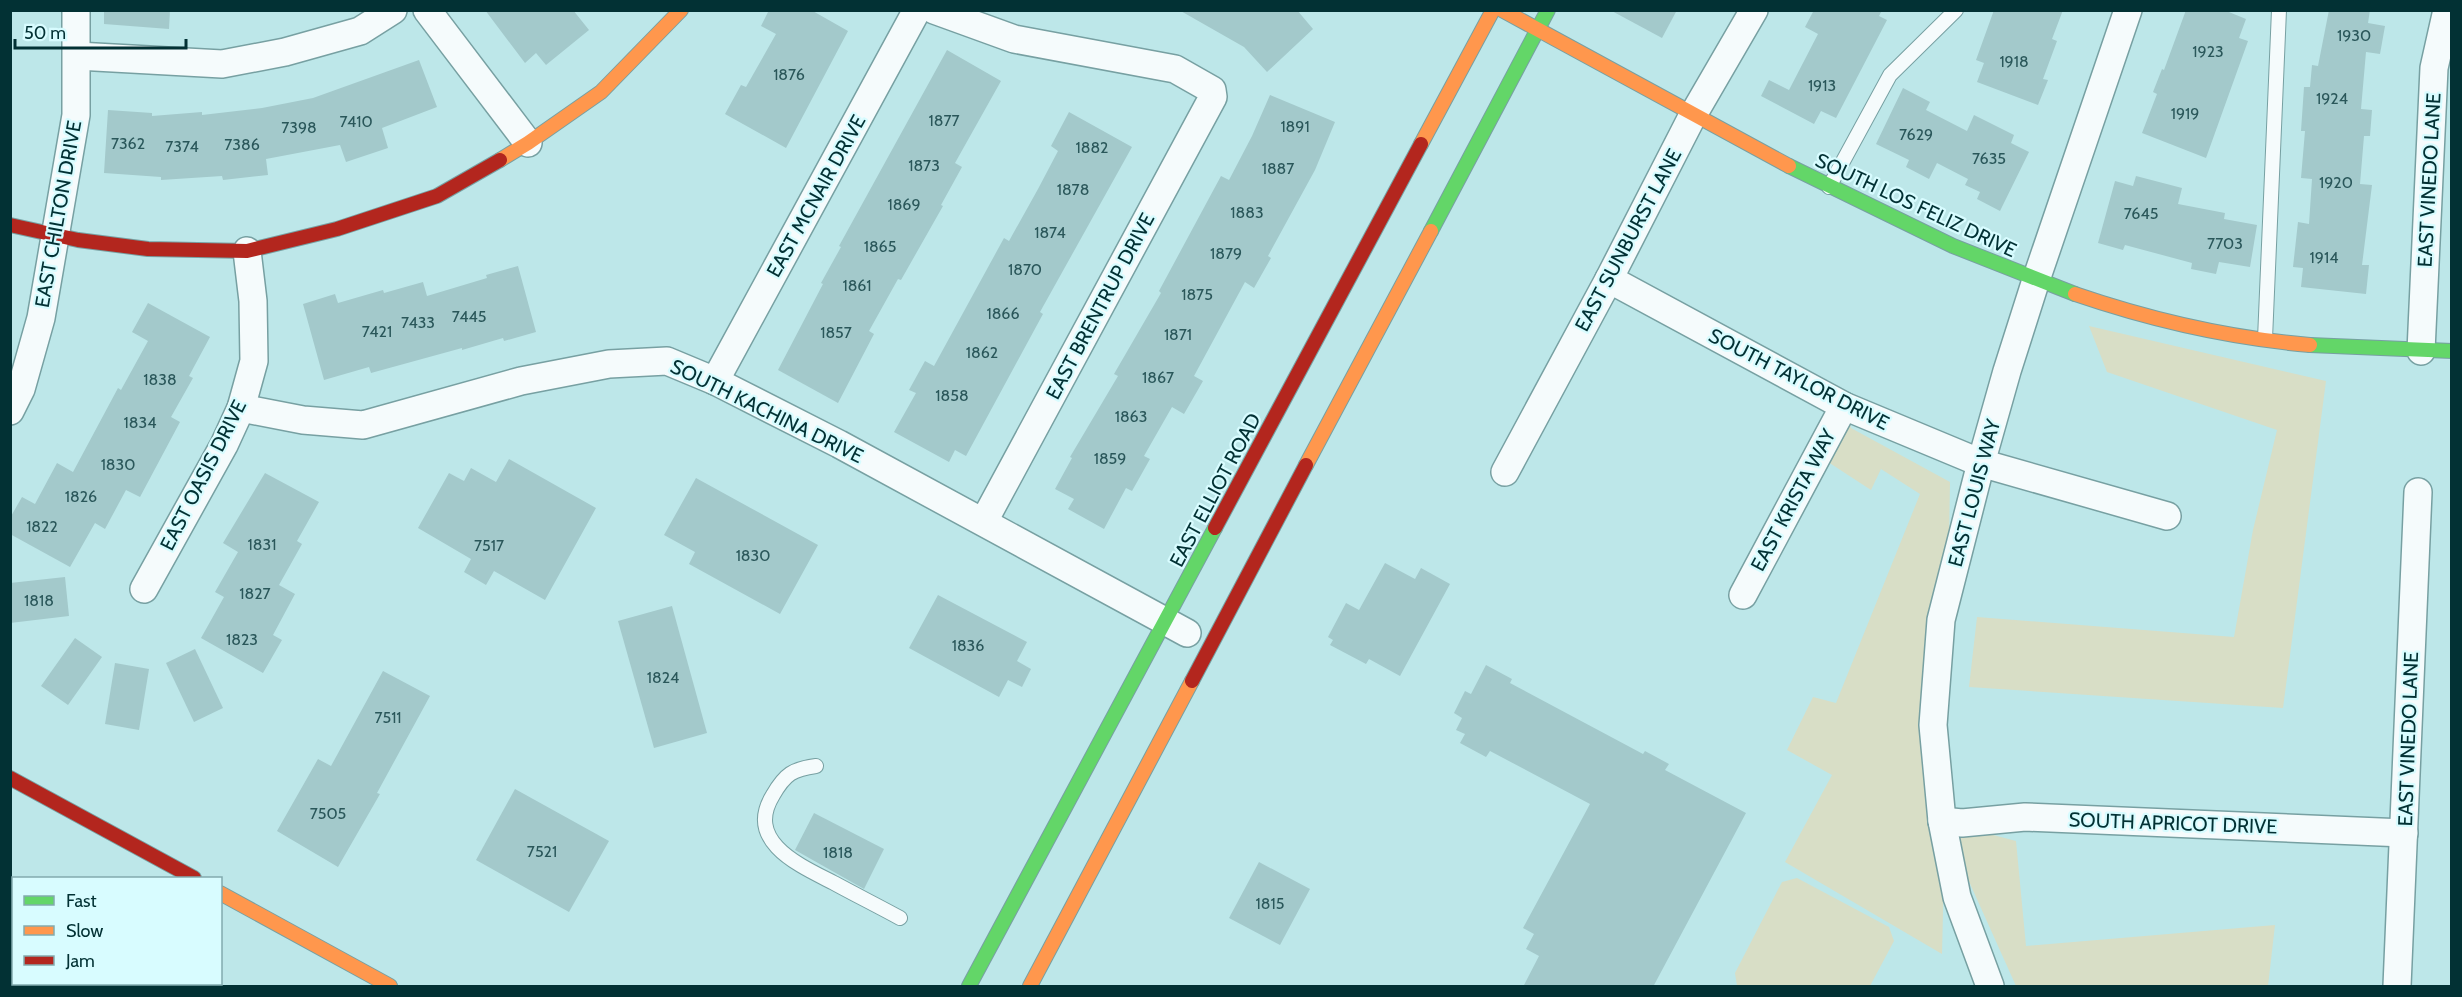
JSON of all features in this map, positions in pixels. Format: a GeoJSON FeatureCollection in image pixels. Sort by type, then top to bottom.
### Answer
{"type":"FeatureCollection","features":[{"type":"Feature","properties":{"kind":"main road"},"geometry":{"type":"LineString","coordinates":[[10,225],[56,236],[148,249],[247,251],[337,229],[437,196],[528,143],[601,92],[681,10]]}},
{"type":"Feature","properties":{"kind":"main road","name":"EAST ELLIOT ROAD"},"geometry":{"type":"LineString","coordinates":[[969,987],[1177,626],[1493,10]]}},
{"type":"Feature","properties":{"kind":"main road","name":"SOUTH LOS FELIZ DRIVE"},"geometry":{"type":"LineString","coordinates":[[1502,10],[1829,188],[1972,257],[2095,302],[2209,331],[2265,339],[2421,351],[2451,351]]}},
{"type":"Feature","properties":{"kind":"main road"},"geometry":{"type":"LineString","coordinates":[[1030,987],[1548,10]]}},
{"type":"Feature","properties":{"kind":"main road"},"geometry":{"type":"LineString","coordinates":[[10,778],[190,877]]}},
{"type":"Feature","properties":{"kind":"main road"},"geometry":{"type":"LineString","coordinates":[[222,894],[390,987]]}},
{"type":"Feature","properties":{"kind":"street","name":"EAST CHILTON DRIVE"},"geometry":{"type":"LineString","coordinates":[[10,411],[21,389],[41,318],[76,115],[76,10]]}},
{"type":"Feature","properties":{"kind":"street"},"geometry":{"type":"LineString","coordinates":[[77,56],[222,64],[285,52],[360,31],[393,10]]}},
{"type":"Feature","properties":{"kind":"street"},"geometry":{"type":"LineString","coordinates":[[427,10],[528,143]]}},
{"type":"Feature","properties":{"kind":"street","name":"EAST MCNAIR DRIVE"},"geometry":{"type":"LineString","coordinates":[[715,381],[917,10]]}},
{"type":"Feature","properties":{"kind":"street","name":"EAST BRENTRUP DRIVE"},"geometry":{"type":"LineString","coordinates":[[934,10],[1014,39],[1175,69],[1212,90],[1213,97],[984,521]]}},
{"type":"Feature","properties":{"kind":"street","name":"EAST SUNBURST LANE"},"geometry":{"type":"LineString","coordinates":[[1505,472],[1609,279],[1693,115],[1754,10]]}},
{"type":"Feature","properties":{"kind":"street","name":"EAST LOUIS WAY"},"geometry":{"type":"LineString","coordinates":[[1990,987],[1957,897],[1942,821],[1933,725],[1941,620],[1981,463],[2036,280],[2128,10]]}},
{"type":"Feature","properties":{"kind":"street","name":"EAST VINEDO LANE"},"geometry":{"type":"LineString","coordinates":[[2421,351],[2434,68],[2447,10]]}},
{"type":"Feature","properties":{"kind":"street","name":"EAST OASIS DRIVE"},"geometry":{"type":"LineString","coordinates":[[144,589],[224,445],[241,408],[254,362],[253,301],[247,251]]}},
{"type":"Feature","properties":{"kind":"street","name":"SOUTH TAYLOR DRIVE"},"geometry":{"type":"LineString","coordinates":[[1609,279],[1844,406],[1981,463],[2167,516]]}},
{"type":"Feature","properties":{"kind":"street","name":"SOUTH KACHINA DRIVE"},"geometry":{"type":"LineString","coordinates":[[241,408],[303,420],[363,425],[522,381],[609,364],[667,361],[715,381],[839,444],[1177,626]]}},
{"type":"Feature","properties":{"kind":"street","name":"EAST KRISTA WAY"},"geometry":{"type":"LineString","coordinates":[[1743,595],[1844,406]]}},
{"type":"Feature","properties":{"kind":"street","name":"EAST VINEDO LANE"},"geometry":{"type":"LineString","coordinates":[[2397,987],[2418,492]]}},
{"type":"Feature","properties":{"kind":"street","name":"SOUTH APRICOT DRIVE"},"geometry":{"type":"LineString","coordinates":[[1942,821],[1962,823],[2025,817],[2404,833]]}},
{"type":"Feature","properties":{"kind":"lane"},"geometry":{"type":"LineString","coordinates":[[1829,188],[1890,75],[1956,10]]}},
{"type":"Feature","properties":{"kind":"lane"},"geometry":{"type":"LineString","coordinates":[[2265,339],[2279,10]]}},
{"type":"Feature","properties":{"kind":"lane"},"geometry":{"type":"LineString","coordinates":[[816,766],[796,769],[780,782],[770,800],[764,824],[774,845],[790,860],[900,918]]}},
{"type":"Feature","properties":{"kind":"green space"},"geometry":{"type":"Polygon","coordinates":[[[2089,326],[2326,381],[2283,708],[1969,687],[1977,617],[2234,637],[2253,530],[2277,430],[2107,372],[2089,326]]]}},
{"type":"Feature","properties":{"kind":"green space"},"geometry":{"type":"Polygon","coordinates":[[[1844,406],[1851,428],[1950,482],[1944,822],[2016,841],[2026,946],[2275,925],[2268,986],[2016,986],[1945,828],[1942,954],[1785,862],[1832,775],[1787,750],[1813,697],[1836,703],[1920,494],[1881,469],[1871,490],[1825,460],[1844,406]]]}},
{"type":"Feature","properties":{"kind":"green space"},"geometry":{"type":"Polygon","coordinates":[[[1797,878],[1889,927],[1894,941],[1870,986],[1737,986],[1735,973],[1782,882],[1797,878]]]}},
{"type":"Feature","properties":{"kind":"building"},"geometry":{"type":"Polygon","coordinates":[[[104,10],[170,10],[169,29],[104,24],[104,10]]]}},
{"type":"Feature","properties":{"kind":"building"},"geometry":{"type":"Polygon","coordinates":[[[485,10],[573,10],[589,30],[546,65],[536,53],[525,63],[485,10]]]}},
{"type":"Feature","properties":{"kind":"building"},"geometry":{"type":"Polygon","coordinates":[[[769,10],[811,10],[848,31],[786,148],[725,114],[741,85],[746,87],[776,34],[761,26],[769,10]]]}},
{"type":"Feature","properties":{"kind":"building"},"geometry":{"type":"Polygon","coordinates":[[[1179,10],[1297,10],[1313,29],[1267,72],[1244,47],[1179,10]]]}},
{"type":"Feature","properties":{"kind":"building"},"geometry":{"type":"Polygon","coordinates":[[[1610,10],[1677,10],[1662,38],[1610,10]]]}},
{"type":"Feature","properties":{"kind":"building"},"geometry":{"type":"Polygon","coordinates":[[[1814,10],[1882,10],[1879,16],[1887,20],[1836,118],[1821,111],[1814,124],[1761,96],[1769,80],[1789,90],[1818,34],[1805,27],[1814,10]]]}},
{"type":"Feature","properties":{"kind":"building"},"geometry":{"type":"Polygon","coordinates":[[[1994,10],[2063,10],[2052,39],[2057,41],[2043,79],[2048,80],[2038,105],[1977,82],[1984,63],[1976,60],[1994,10]]]}},
{"type":"Feature","properties":{"kind":"building"},"geometry":{"type":"Polygon","coordinates":[[[2186,10],[2224,10],[2246,19],[2239,38],[2248,41],[2206,158],[2142,133],[2157,94],[2153,92],[2162,69],[2164,70],[2186,10]]]}},
{"type":"Feature","properties":{"kind":"building"},"geometry":{"type":"Polygon","coordinates":[[[2329,10],[2370,10],[2368,23],[2385,26],[2380,54],[2366,52],[2361,109],[2372,110],[2370,136],[2364,136],[2360,184],[2372,185],[2362,265],[2369,265],[2366,294],[2301,287],[2303,268],[2293,267],[2298,222],[2309,224],[2312,179],[2301,178],[2305,131],[2301,131],[2304,87],[2310,87],[2312,65],[2318,66],[2329,10]]]}},
{"type":"Feature","properties":{"kind":"building"},"geometry":{"type":"Polygon","coordinates":[[[947,50],[1001,81],[955,163],[962,167],[941,205],[943,206],[869,331],[874,334],[838,403],[778,370],[823,284],[821,283],[841,247],[839,246],[947,50]]]}},
{"type":"Feature","properties":{"kind":"building"},"geometry":{"type":"Polygon","coordinates":[[[419,60],[437,107],[382,128],[388,148],[346,162],[340,145],[266,159],[268,175],[223,180],[222,176],[161,180],[161,177],[104,173],[108,110],[152,113],[152,116],[202,112],[202,115],[262,108],[313,98],[419,60]]]}},
{"type":"Feature","properties":{"kind":"building"},"geometry":{"type":"Polygon","coordinates":[[[1903,88],[1930,102],[1926,110],[1967,131],[1974,115],[2014,135],[2011,143],[2029,152],[2000,211],[1977,199],[1980,192],[1965,185],[1968,179],[1937,163],[1929,179],[1906,167],[1909,160],[1876,144],[1903,88]]]}},
{"type":"Feature","properties":{"kind":"building"},"geometry":{"type":"Polygon","coordinates":[[[1270,95],[1335,122],[1315,170],[1268,256],[1271,258],[1254,288],[1245,282],[1194,376],[1203,381],[1184,414],[1172,407],[1144,456],[1150,459],[1132,491],[1126,488],[1104,529],[1068,509],[1074,499],[1055,489],[1072,458],[1070,457],[1118,376],[1114,374],[1161,293],[1159,291],[1221,176],[1229,180],[1270,95]]]}},
{"type":"Feature","properties":{"kind":"building"},"geometry":{"type":"Polygon","coordinates":[[[1069,112],[1132,147],[1040,312],[1043,314],[966,456],[955,450],[949,462],[894,432],[916,393],[909,390],[925,361],[934,366],[1004,238],[1009,241],[1038,189],[1058,151],[1051,146],[1069,112]]]}},
{"type":"Feature","properties":{"kind":"building"},"geometry":{"type":"Polygon","coordinates":[[[2136,176],[2182,188],[2178,204],[2225,213],[2224,219],[2257,225],[2250,267],[2219,262],[2216,274],[2191,269],[2192,263],[2125,245],[2123,250],[2098,243],[2115,181],[2133,186],[2136,176]]]}},
{"type":"Feature","properties":{"kind":"building"},"geometry":{"type":"Polygon","coordinates":[[[518,266],[536,332],[504,341],[503,338],[462,350],[462,348],[371,373],[369,367],[324,380],[303,304],[335,294],[338,303],[383,290],[384,293],[423,282],[427,296],[518,266]]]}},
{"type":"Feature","properties":{"kind":"building"},"geometry":{"type":"Polygon","coordinates":[[[148,303],[210,337],[189,376],[193,378],[171,417],[180,422],[140,497],[126,490],[105,529],[95,523],[70,567],[10,534],[10,518],[22,497],[35,504],[57,463],[73,472],[118,388],[121,390],[148,341],[132,332],[148,303]]]}},
{"type":"Feature","properties":{"kind":"building"},"geometry":{"type":"Polygon","coordinates":[[[509,459],[596,508],[545,600],[494,571],[486,585],[464,572],[471,559],[418,528],[449,473],[464,481],[471,468],[496,482],[509,459]]]}},
{"type":"Feature","properties":{"kind":"building"},"geometry":{"type":"Polygon","coordinates":[[[265,473],[319,502],[297,541],[302,544],[279,585],[295,594],[273,635],[282,640],[263,673],[201,638],[224,597],[215,592],[238,552],[223,543],[265,473]]]}},
{"type":"Feature","properties":{"kind":"building"},"geometry":{"type":"Polygon","coordinates":[[[696,478],[818,545],[780,614],[689,564],[695,552],[664,535],[696,478]]]}},
{"type":"Feature","properties":{"kind":"building"},"geometry":{"type":"Polygon","coordinates":[[[1385,563],[1415,579],[1421,568],[1450,584],[1400,676],[1369,659],[1366,664],[1330,645],[1333,640],[1328,637],[1346,603],[1359,610],[1385,563]]]}},
{"type":"Feature","properties":{"kind":"building"},"geometry":{"type":"Polygon","coordinates":[[[65,577],[69,616],[10,623],[10,583],[65,577]]]}},
{"type":"Feature","properties":{"kind":"building"},"geometry":{"type":"Polygon","coordinates":[[[938,595],[1027,642],[1017,661],[1031,669],[1022,687],[1008,680],[999,697],[909,648],[938,595]]]}},
{"type":"Feature","properties":{"kind":"building"},"geometry":{"type":"Polygon","coordinates":[[[672,606],[707,733],[654,748],[618,621],[672,606]]]}},
{"type":"Feature","properties":{"kind":"building"},"geometry":{"type":"Polygon","coordinates":[[[75,638],[102,657],[68,705],[41,686],[75,638]]]}},
{"type":"Feature","properties":{"kind":"building"},"geometry":{"type":"Polygon","coordinates":[[[195,649],[223,708],[194,722],[166,663],[195,649]]]}},
{"type":"Feature","properties":{"kind":"building"},"geometry":{"type":"Polygon","coordinates":[[[115,663],[149,669],[139,730],[105,724],[115,663]]]}},
{"type":"Feature","properties":{"kind":"building"},"geometry":{"type":"Polygon","coordinates":[[[1486,665],[1512,679],[1510,683],[1643,754],[1645,751],[1669,764],[1665,770],[1746,813],[1653,987],[1523,987],[1539,956],[1526,949],[1534,934],[1523,928],[1590,804],[1490,751],[1486,757],[1460,743],[1465,734],[1456,730],[1462,718],[1454,713],[1465,691],[1471,694],[1486,665]]]}},
{"type":"Feature","properties":{"kind":"building"},"geometry":{"type":"Polygon","coordinates":[[[383,671],[430,696],[377,793],[380,794],[338,867],[277,831],[318,759],[331,766],[383,671]]]}},
{"type":"Feature","properties":{"kind":"building"},"geometry":{"type":"Polygon","coordinates":[[[515,789],[609,841],[569,912],[476,860],[515,789]]]}},
{"type":"Feature","properties":{"kind":"building"},"geometry":{"type":"Polygon","coordinates":[[[814,813],[884,849],[864,889],[795,850],[814,813]]]}},
{"type":"Feature","properties":{"kind":"building"},"geometry":{"type":"Polygon","coordinates":[[[1259,862],[1310,889],[1280,945],[1229,918],[1259,862]]]}},
{"type":"Feature","properties":{"kind":"traffic: fast"},"geometry":{"type":"LineString","coordinates":[[1431,231],[1548,10]]}},
{"type":"Feature","properties":{"kind":"traffic: fast"},"geometry":{"type":"LineString","coordinates":[[1789,166],[1953,246],[2075,294]]}},
{"type":"Feature","properties":{"kind":"traffic: fast"},"geometry":{"type":"LineString","coordinates":[[2310,345],[2452,351]]}},
{"type":"Feature","properties":{"kind":"traffic: fast"},"geometry":{"type":"LineString","coordinates":[[969,986],[1215,528]]}},
{"type":"Feature","properties":{"kind":"traffic: slow"},"geometry":{"type":"LineString","coordinates":[[500,160],[601,92],[681,10]]}},
{"type":"Feature","properties":{"kind":"traffic: slow"},"geometry":{"type":"LineString","coordinates":[[1421,144],[1493,10]]}},
{"type":"Feature","properties":{"kind":"traffic: slow"},"geometry":{"type":"LineString","coordinates":[[1502,10],[1789,166]]}},
{"type":"Feature","properties":{"kind":"traffic: slow"},"geometry":{"type":"LineString","coordinates":[[1306,465],[1431,231]]}},
{"type":"Feature","properties":{"kind":"traffic: slow"},"geometry":{"type":"LineString","coordinates":[[2075,294],[2191,327],[2250,338],[2310,345]]}},
{"type":"Feature","properties":{"kind":"traffic: slow"},"geometry":{"type":"LineString","coordinates":[[1030,986],[1192,681]]}},
{"type":"Feature","properties":{"kind":"traffic: slow"},"geometry":{"type":"LineString","coordinates":[[222,894],[390,986]]}},
{"type":"Feature","properties":{"kind":"traffic: jam"},"geometry":{"type":"LineString","coordinates":[[1215,528],[1421,144]]}},
{"type":"Feature","properties":{"kind":"traffic: jam"},"geometry":{"type":"LineString","coordinates":[[10,225],[78,240],[148,249],[247,251],[337,229],[437,196],[500,160]]}},
{"type":"Feature","properties":{"kind":"traffic: jam"},"geometry":{"type":"LineString","coordinates":[[1192,681],[1306,465]]}},
{"type":"Feature","properties":{"kind":"traffic: jam"},"geometry":{"type":"LineString","coordinates":[[10,778],[192,877]]}}]}
